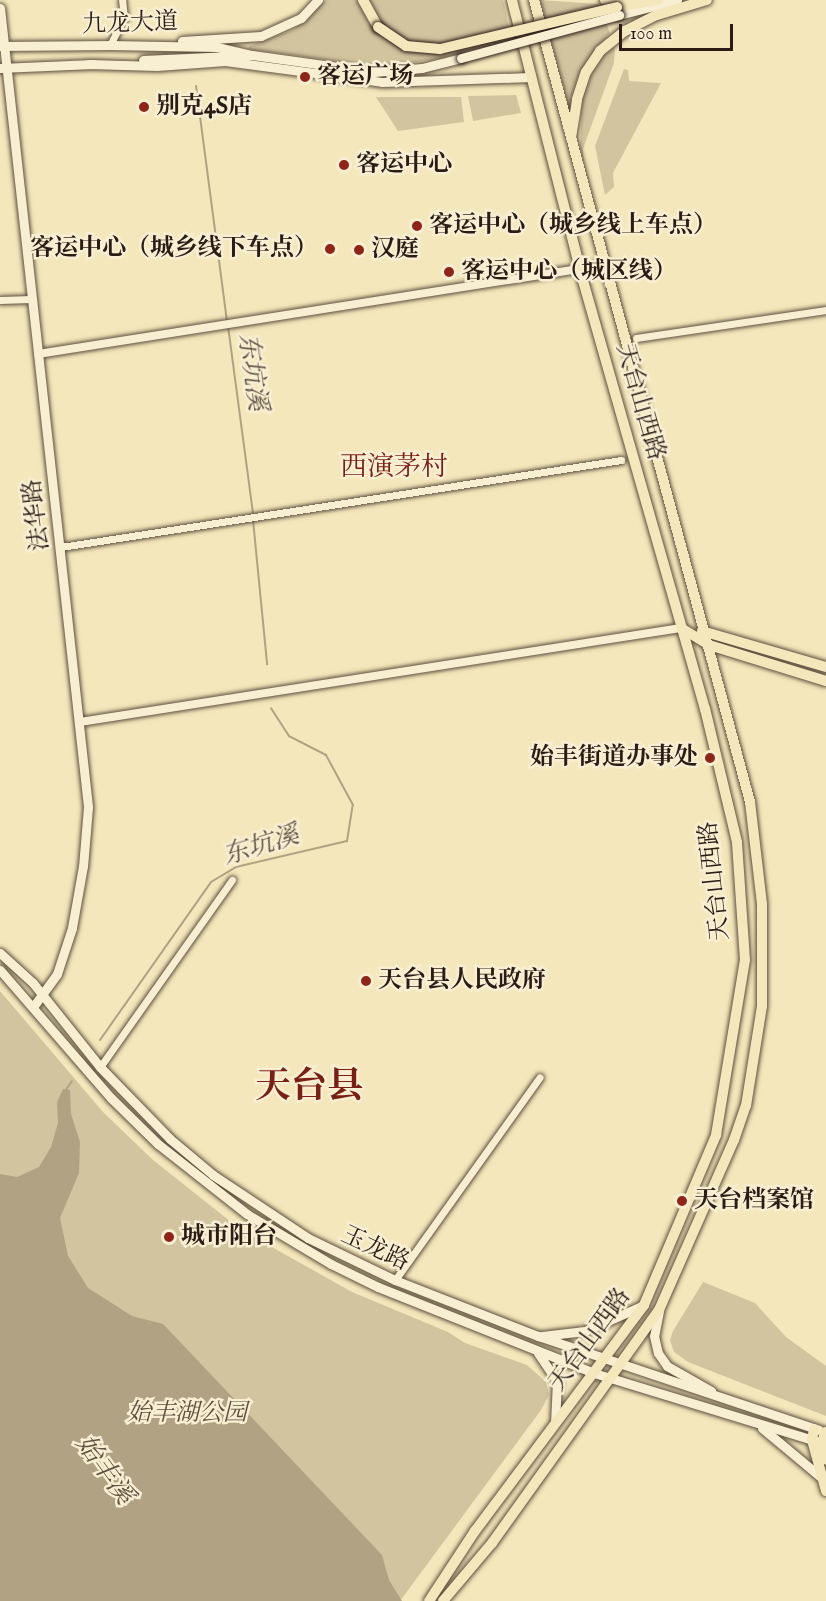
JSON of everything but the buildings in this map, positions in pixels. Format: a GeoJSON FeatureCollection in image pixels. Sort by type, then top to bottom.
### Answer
{"type":"FeatureCollection","features":[{"type":"Feature","properties":{"kind":"main road","name":"九龙大道"},"geometry":{"type":"LineString","coordinates":[[2,46],[110,45],[261,36],[301,18],[318,0]]}},
{"type":"Feature","properties":{"kind":"main road"},"geometry":{"type":"LineString","coordinates":[[363,0],[378,27],[406,46],[440,48],[658,0]]}},
{"type":"Feature","properties":{"kind":"main road","name":"天台山西路"},"geometry":{"type":"LineString","coordinates":[[444,1594],[492,1543],[659,1310],[712,1193],[746,1106],[762,1006],[762,904],[747,792],[706,632],[570,142],[534,0]]}},
{"type":"Feature","properties":{"kind":"main road"},"geometry":{"type":"LineString","coordinates":[[605,0],[616,8]]}},
{"type":"Feature","properties":{"kind":"main road"},"geometry":{"type":"LineString","coordinates":[[616,8],[627,0]]}},
{"type":"Feature","properties":{"kind":"main road"},"geometry":{"type":"LineString","coordinates":[[110,45],[217,47],[252,55],[374,72],[423,69],[616,8],[677,0]]}},
{"type":"Feature","properties":{"kind":"main road"},"geometry":{"type":"LineString","coordinates":[[570,142],[586,72],[617,36],[657,15],[707,0]]}},
{"type":"Feature","properties":{"kind":"main road","name":"天台山西路"},"geometry":{"type":"LineString","coordinates":[[444,1594],[475,1532],[554,1424],[605,1361],[644,1305],[716,1135],[745,960],[737,842],[681,628],[580,269],[512,1]]}},
{"type":"Feature","properties":{"kind":"main road","name":"法华路"},"geometry":{"type":"LineString","coordinates":[[0,8],[4,68],[61,548],[88,807],[83,866],[64,959],[44,996],[33,1007]]}},
{"type":"Feature","properties":{"kind":"main road"},"geometry":{"type":"LineString","coordinates":[[89,64],[252,55]]}},
{"type":"Feature","properties":{"kind":"main road"},"geometry":{"type":"LineString","coordinates":[[89,64],[157,66],[225,61],[382,82],[531,77]]}},
{"type":"Feature","properties":{"kind":"main road","name":"九龙大道"},"geometry":{"type":"LineString","coordinates":[[4,68],[89,64]]}},
{"type":"Feature","properties":{"kind":"main road"},"geometry":{"type":"LineString","coordinates":[[681,628],[706,632],[826,667]]}},
{"type":"Feature","properties":{"kind":"main road"},"geometry":{"type":"LineString","coordinates":[[681,628],[709,645],[826,681]]}},
{"type":"Feature","properties":{"kind":"main road"},"geometry":{"type":"LineString","coordinates":[[726,797],[747,792]]}},
{"type":"Feature","properties":{"kind":"main road","name":"玉龙路"},"geometry":{"type":"LineString","coordinates":[[0,953],[44,996],[100,1067],[171,1139],[213,1175],[308,1238],[395,1280],[538,1336],[605,1361],[735,1403],[821,1437]]}},
{"type":"Feature","properties":{"kind":"main road"},"geometry":{"type":"LineString","coordinates":[[745,960],[762,962]]}},
{"type":"Feature","properties":{"kind":"main road","name":"玉龙路"},"geometry":{"type":"LineString","coordinates":[[0,970],[134,1121],[208,1186],[247,1214],[378,1287],[536,1351],[594,1373],[755,1423],[821,1437]]}},
{"type":"Feature","properties":{"kind":"main road"},"geometry":{"type":"LineString","coordinates":[[538,1336],[585,1331],[644,1305]]}},
{"type":"Feature","properties":{"kind":"main road"},"geometry":{"type":"LineString","coordinates":[[659,1310],[654,1336],[658,1353],[667,1366],[735,1403]]}},
{"type":"Feature","properties":{"kind":"main road"},"geometry":{"type":"LineString","coordinates":[[536,1351],[557,1381],[554,1424]]}},
{"type":"Feature","properties":{"kind":"main road"},"geometry":{"type":"LineString","coordinates":[[755,1423],[789,1447],[822,1478]]}},
{"type":"Feature","properties":{"kind":"main road"},"geometry":{"type":"LineString","coordinates":[[821,1437],[826,1460]]}},
{"type":"Feature","properties":{"kind":"main road"},"geometry":{"type":"LineString","coordinates":[[821,1437],[822,1478],[826,1491]]}},
{"type":"Feature","properties":{"kind":"main road"},"geometry":{"type":"LineString","coordinates":[[429,1601],[444,1594]]}},
{"type":"Feature","properties":{"kind":"street"},"geometry":{"type":"LineString","coordinates":[[110,45],[124,18],[122,0]]}},
{"type":"Feature","properties":{"kind":"street"},"geometry":{"type":"LineString","coordinates":[[38,354],[604,265]]}},
{"type":"Feature","properties":{"kind":"street"},"geometry":{"type":"LineString","coordinates":[[0,300],[31,299]]}},
{"type":"Feature","properties":{"kind":"street"},"geometry":{"type":"LineString","coordinates":[[636,338],[826,310]]}},
{"type":"Feature","properties":{"kind":"street"},"geometry":{"type":"LineString","coordinates":[[61,548],[621,460]]}},
{"type":"Feature","properties":{"kind":"street"},"geometry":{"type":"LineString","coordinates":[[80,722],[681,628]]}},
{"type":"Feature","properties":{"kind":"street"},"geometry":{"type":"LineString","coordinates":[[100,1067],[232,880]]}},
{"type":"Feature","properties":{"kind":"street"},"geometry":{"type":"LineString","coordinates":[[395,1280],[540,1077]]}},
{"type":"Feature","properties":{"kind":"green space"},"geometry":{"type":"Polygon","coordinates":[[[326,0],[503,0],[511,37],[443,58],[382,67],[249,49],[249,46],[293,30],[326,0]]]}},
{"type":"Feature","properties":{"kind":"green space"},"geometry":{"type":"Polygon","coordinates":[[[540,0],[599,4],[610,33],[587,62],[570,113],[540,0]]]}},
{"type":"Feature","properties":{"kind":"green space"},"geometry":{"type":"Polygon","coordinates":[[[610,48],[615,48],[614,63],[583,149],[584,163],[580,147],[582,96],[598,59],[610,48]]]}},
{"type":"Feature","properties":{"kind":"green space"},"geometry":{"type":"Polygon","coordinates":[[[624,69],[628,70],[629,81],[661,83],[613,173],[614,187],[605,195],[595,146],[624,69]]]}},
{"type":"Feature","properties":{"kind":"green space"},"geometry":{"type":"Polygon","coordinates":[[[516,95],[521,113],[473,121],[468,96],[516,95]]]}},
{"type":"Feature","properties":{"kind":"green space"},"geometry":{"type":"Polygon","coordinates":[[[376,97],[461,97],[464,122],[398,131],[376,97]]]}},
{"type":"Feature","properties":{"kind":"green space","name":"始丰湖公园"},"geometry":{"type":"Polygon","coordinates":[[[0,991],[103,1112],[153,1160],[240,1229],[352,1292],[448,1332],[465,1343],[527,1365],[546,1382],[549,1395],[541,1410],[400,1601],[0,1601],[0,991]]]}},
{"type":"Feature","properties":{"kind":"green space"},"geometry":{"type":"Polygon","coordinates":[[[703,1282],[755,1303],[786,1337],[826,1366],[826,1416],[688,1362],[674,1352],[670,1340],[673,1331],[703,1282]]]}},
{"type":"Feature","properties":{"kind":"water","name":"始丰溪"},"geometry":{"type":"Polygon","coordinates":[[[63,1089],[70,1090],[71,1114],[80,1142],[79,1173],[60,1218],[68,1256],[88,1288],[132,1316],[163,1324],[382,1555],[389,1580],[402,1601],[0,1601],[0,1174],[17,1177],[39,1167],[51,1147],[58,1123],[57,1102],[63,1089]]]}},
{"type":"Feature","properties":{"kind":"waterway","name":"东坑溪"},"geometry":{"type":"LineString","coordinates":[[196,86],[227,321]]}},
{"type":"Feature","properties":{"kind":"waterway","name":"东坑溪"},"geometry":{"type":"LineString","coordinates":[[228,326],[253,514]]}},
{"type":"Feature","properties":{"kind":"waterway","name":"东坑溪"},"geometry":{"type":"LineString","coordinates":[[253,520],[267,664]]}},
{"type":"Feature","properties":{"kind":"waterway","name":"东坑溪"},"geometry":{"type":"LineString","coordinates":[[100,1040],[211,882],[236,867],[347,841],[353,805],[326,755],[289,736],[271,708]]}},
{"type":"Feature","properties":{"kind":"waterway","name":"东坑溪"},"geometry":{"type":"LineString","coordinates":[[65,1091],[72,1081]]}},
{"type":"Feature","properties":{"kind":"place","name":"客运广场"},"geometry":{"type":"Point","coordinates":[305,77]}},
{"type":"Feature","properties":{"kind":"place","name":"别克4S店"},"geometry":{"type":"Point","coordinates":[144,107]}},
{"type":"Feature","properties":{"kind":"place","name":"客运中心"},"geometry":{"type":"Point","coordinates":[344,165]}},
{"type":"Feature","properties":{"kind":"place","name":"客运中心（城乡线上车点）"},"geometry":{"type":"Point","coordinates":[417,226]}},
{"type":"Feature","properties":{"kind":"place","name":"客运中心（城乡线下车点）"},"geometry":{"type":"Point","coordinates":[330,249]}},
{"type":"Feature","properties":{"kind":"place","name":"汉庭"},"geometry":{"type":"Point","coordinates":[359,250]}},
{"type":"Feature","properties":{"kind":"place","name":"客运中心（城区线）"},"geometry":{"type":"Point","coordinates":[449,272]}},
{"type":"Feature","properties":{"kind":"place","name":"始丰街道办事处"},"geometry":{"type":"Point","coordinates":[710,758]}},
{"type":"Feature","properties":{"kind":"place","name":"天台县人民政府"},"geometry":{"type":"Point","coordinates":[366,981]}},
{"type":"Feature","properties":{"kind":"place","name":"天台档案馆"},"geometry":{"type":"Point","coordinates":[682,1201]}},
{"type":"Feature","properties":{"kind":"place","name":"城市阳台"},"geometry":{"type":"Point","coordinates":[169,1237]}},
{"type":"Feature","properties":{"kind":"district","name":"西演茅村"},"geometry":{"type":"Point","coordinates":[394,469]}},
{"type":"Feature","properties":{"kind":"district","name":"天台县"},"geometry":{"type":"Point","coordinates":[309,1088]}}]}
